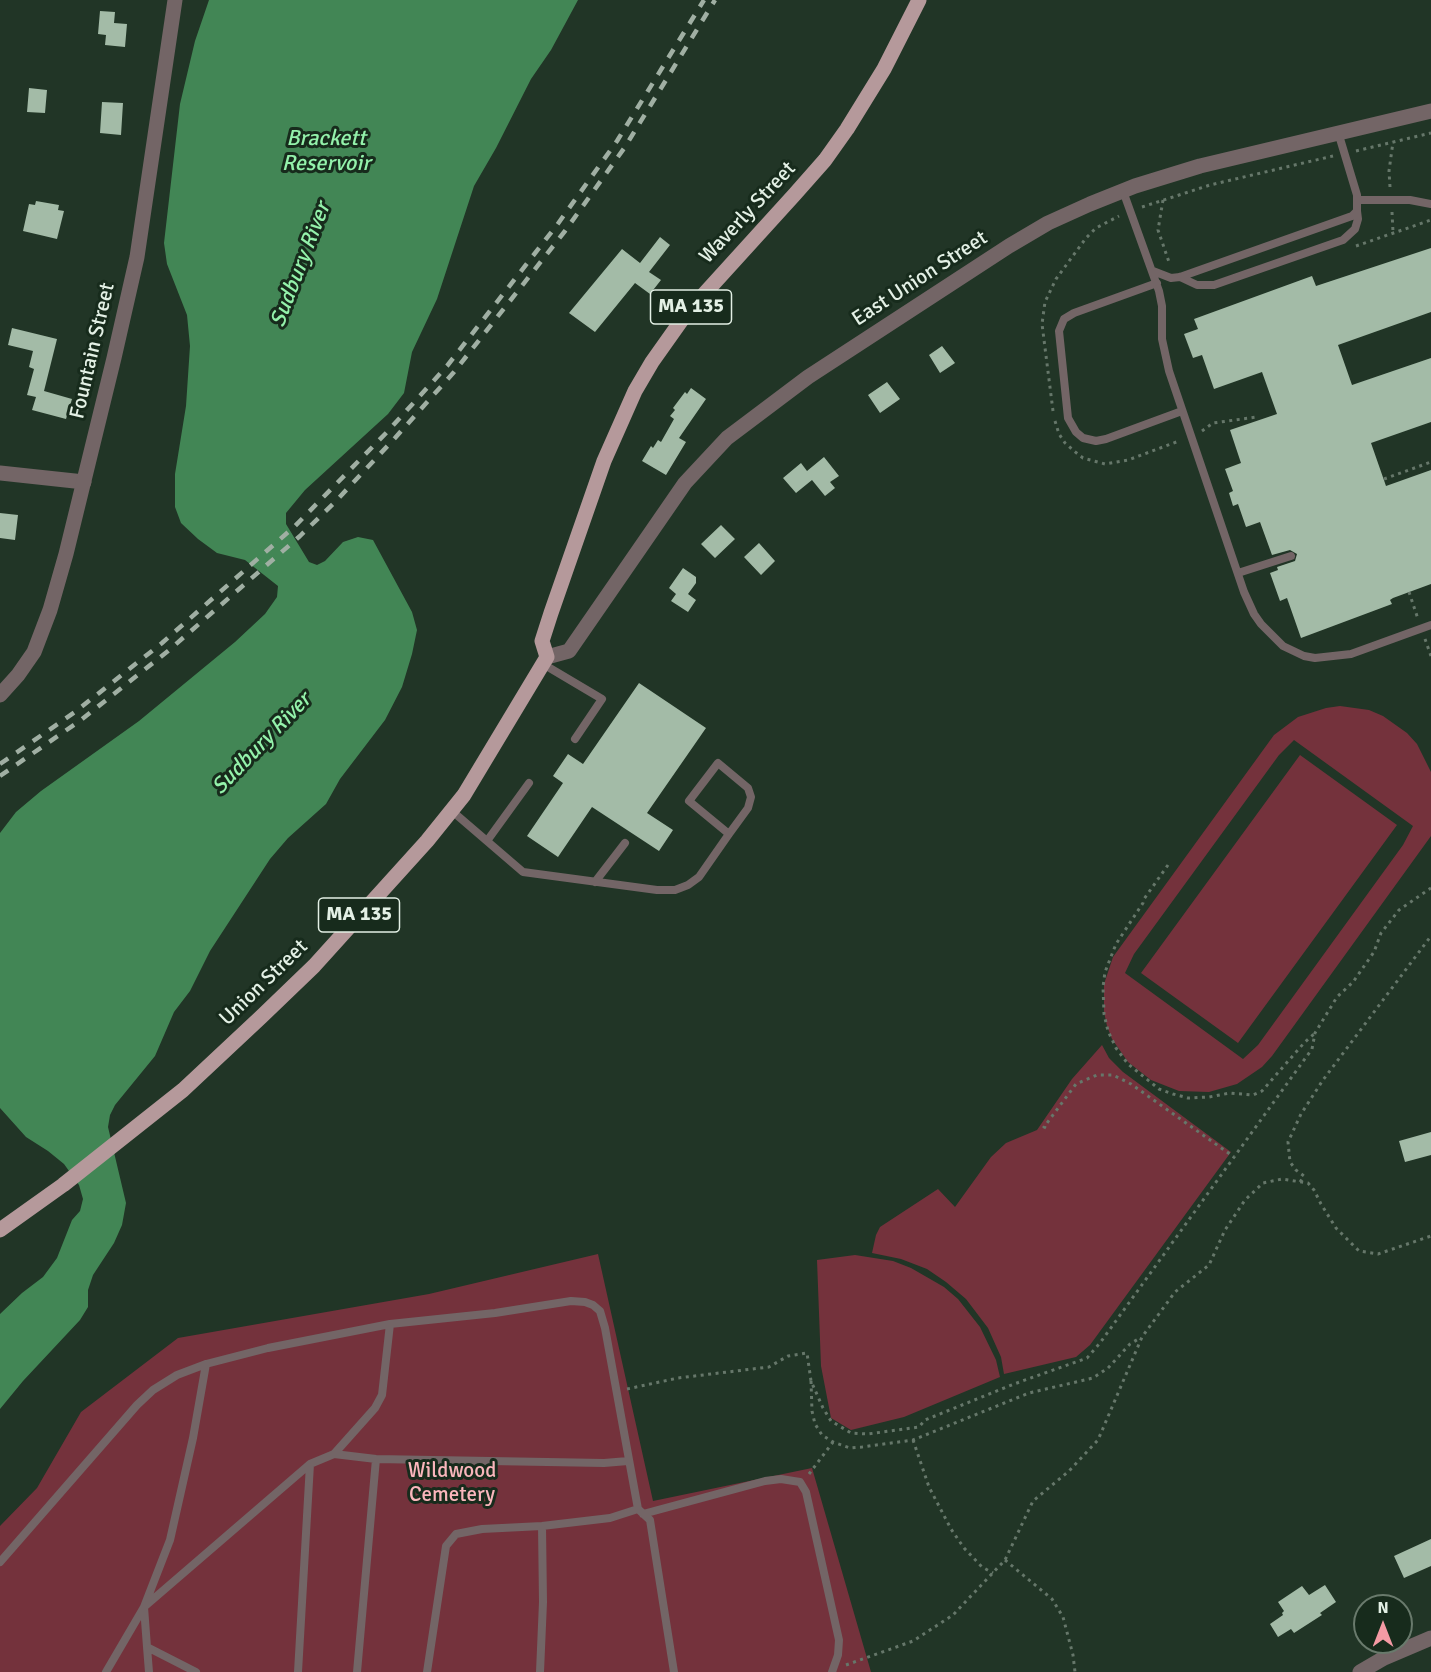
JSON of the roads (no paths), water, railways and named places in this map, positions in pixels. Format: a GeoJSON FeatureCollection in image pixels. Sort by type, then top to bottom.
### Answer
{"type":"FeatureCollection","features":[{"type":"Feature","properties":{"kind":"main road","name":"Waverly Street"},"geometry":{"type":"LineString","coordinates":[[545,660],[542,641],[591,496],[618,426],[641,381],[686,314],[795,194],[848,129],[884,69],[919,0]]}},
{"type":"Feature","properties":{"kind":"main road","name":"Union Street"},"geometry":{"type":"LineString","coordinates":[[0,1230],[63,1185],[183,1090],[314,966],[452,811],[464,795],[545,660]]}},
{"type":"Feature","properties":{"kind":"street","name":"Fountain Street"},"geometry":{"type":"LineString","coordinates":[[0,695],[27,664],[42,632],[66,554],[137,257],[175,0]]}},
{"type":"Feature","properties":{"kind":"street","name":"East Union Street"},"geometry":{"type":"LineString","coordinates":[[545,660],[569,651],[685,483],[727,438],[808,377],[965,273],[1048,223],[1123,191],[1200,166],[1431,111]]}},
{"type":"Feature","properties":{"kind":"street"},"geometry":{"type":"LineString","coordinates":[[0,473],[84,482]]}},
{"type":"Feature","properties":{"kind":"street"},"geometry":{"type":"LineString","coordinates":[[1360,1672],[1384,1658],[1431,1638]]}},
{"type":"Feature","properties":{"kind":"lane"},"geometry":{"type":"LineString","coordinates":[[1180,277],[1197,285],[1214,285],[1343,240],[1354,229],[1358,219],[1358,200],[1338,132]]}},
{"type":"Feature","properties":{"kind":"lane"},"geometry":{"type":"LineString","coordinates":[[1123,191],[1157,283],[1162,306],[1164,354],[1182,411],[1248,603],[1261,624],[1283,646],[1304,656],[1326,658],[1352,654],[1431,625]]}},
{"type":"Feature","properties":{"kind":"lane"},"geometry":{"type":"LineString","coordinates":[[1358,200],[1410,200],[1431,204]]}},
{"type":"Feature","properties":{"kind":"lane"},"geometry":{"type":"LineString","coordinates":[[1153,271],[1171,278],[1180,277],[1344,219],[1357,211]]}},
{"type":"Feature","properties":{"kind":"lane"},"geometry":{"type":"LineString","coordinates":[[1157,283],[1074,313],[1064,320],[1059,332],[1068,418],[1076,432],[1083,438],[1096,441],[1182,411]]}},
{"type":"Feature","properties":{"kind":"lane"},"geometry":{"type":"LineString","coordinates":[[1238,573],[1291,556]]}},
{"type":"Feature","properties":{"kind":"lane"},"geometry":{"type":"LineString","coordinates":[[545,660],[602,699],[575,739]]}},
{"type":"Feature","properties":{"kind":"lane"},"geometry":{"type":"LineString","coordinates":[[452,811],[523,872],[657,890],[675,890],[699,877],[748,807],[751,797],[748,788],[718,763],[689,801],[729,834]]}},
{"type":"Feature","properties":{"kind":"lane"},"geometry":{"type":"LineString","coordinates":[[487,841],[530,783]]}},
{"type":"Feature","properties":{"kind":"lane"},"geometry":{"type":"LineString","coordinates":[[595,882],[625,843]]}},
{"type":"Feature","properties":{"kind":"lane"},"geometry":{"type":"LineString","coordinates":[[0,1562],[137,1405],[153,1390],[177,1375],[206,1364],[268,1348],[390,1324],[495,1313],[571,1301],[585,1302],[600,1311],[605,1329],[628,1461],[640,1512],[650,1520],[674,1672]]}},
{"type":"Feature","properties":{"kind":"lane"},"geometry":{"type":"LineString","coordinates":[[144,1607],[310,1464],[334,1454],[375,1407],[382,1395],[390,1324]]}},
{"type":"Feature","properties":{"kind":"lane"},"geometry":{"type":"LineString","coordinates":[[106,1672],[144,1607],[170,1540],[193,1438],[206,1364]]}},
{"type":"Feature","properties":{"kind":"lane"},"geometry":{"type":"LineString","coordinates":[[334,1454],[376,1459],[604,1463],[628,1461]]}},
{"type":"Feature","properties":{"kind":"lane"},"geometry":{"type":"LineString","coordinates":[[357,1672],[376,1459]]}},
{"type":"Feature","properties":{"kind":"lane"},"geometry":{"type":"LineString","coordinates":[[298,1672],[310,1464]]}},
{"type":"Feature","properties":{"kind":"lane"},"geometry":{"type":"LineString","coordinates":[[427,1672],[446,1546],[449,1541],[461,1533],[482,1529],[542,1526],[610,1518],[781,1479],[800,1482],[806,1492],[839,1640],[838,1655],[832,1671]]}},
{"type":"Feature","properties":{"kind":"lane"},"geometry":{"type":"LineString","coordinates":[[540,1672],[543,1602],[542,1526]]}},
{"type":"Feature","properties":{"kind":"lane"},"geometry":{"type":"LineString","coordinates":[[144,1607],[149,1672]]}},
{"type":"Feature","properties":{"kind":"lane"},"geometry":{"type":"LineString","coordinates":[[147,1647],[196,1672]]}},
{"type":"Feature","properties":{"kind":"water","name":"Brackett Reservoir"},"geometry":{"type":"Polygon","coordinates":[[[209,0],[578,0],[551,50],[531,79],[474,186],[437,299],[412,352],[404,393],[388,414],[305,490],[286,513],[286,524],[309,562],[317,565],[325,561],[343,542],[358,537],[373,540],[412,612],[417,630],[402,687],[385,720],[340,779],[326,804],[288,838],[270,859],[210,951],[190,991],[174,1012],[155,1056],[115,1105],[108,1127],[126,1203],[122,1225],[114,1243],[93,1275],[88,1290],[88,1307],[80,1320],[0,1409],[0,1314],[43,1277],[57,1258],[72,1220],[80,1211],[83,1199],[79,1185],[64,1164],[26,1137],[0,1108],[0,833],[16,812],[41,791],[139,721],[235,642],[265,614],[277,597],[278,586],[245,560],[217,553],[198,539],[181,523],[175,507],[175,474],[186,406],[190,346],[187,315],[167,264],[164,243],[180,104],[195,41],[209,0]]]}},
{"type":"Feature","properties":{"kind":"railway"},"geometry":{"type":"LineString","coordinates":[[0,764],[75,712],[162,643],[295,526],[388,431],[447,366],[557,225],[617,141],[704,0]]}},
{"type":"Feature","properties":{"kind":"railway"},"geometry":{"type":"LineString","coordinates":[[0,776],[81,720],[168,651],[300,536],[395,438],[454,372],[565,231],[625,147],[715,0]]}},
{"type":"Feature","properties":{"kind":"water label","name":"Sudbury River"},"geometry":{"type":"Point","coordinates":[301,265]}},
{"type":"Feature","properties":{"kind":"water label","name":"Sudbury River"},"geometry":{"type":"Point","coordinates":[262,744]}},
{"type":"Feature","properties":{"kind":"park label","name":"Wildwood Cemetery"},"geometry":{"type":"Point","coordinates":[452,1483]}}]}
